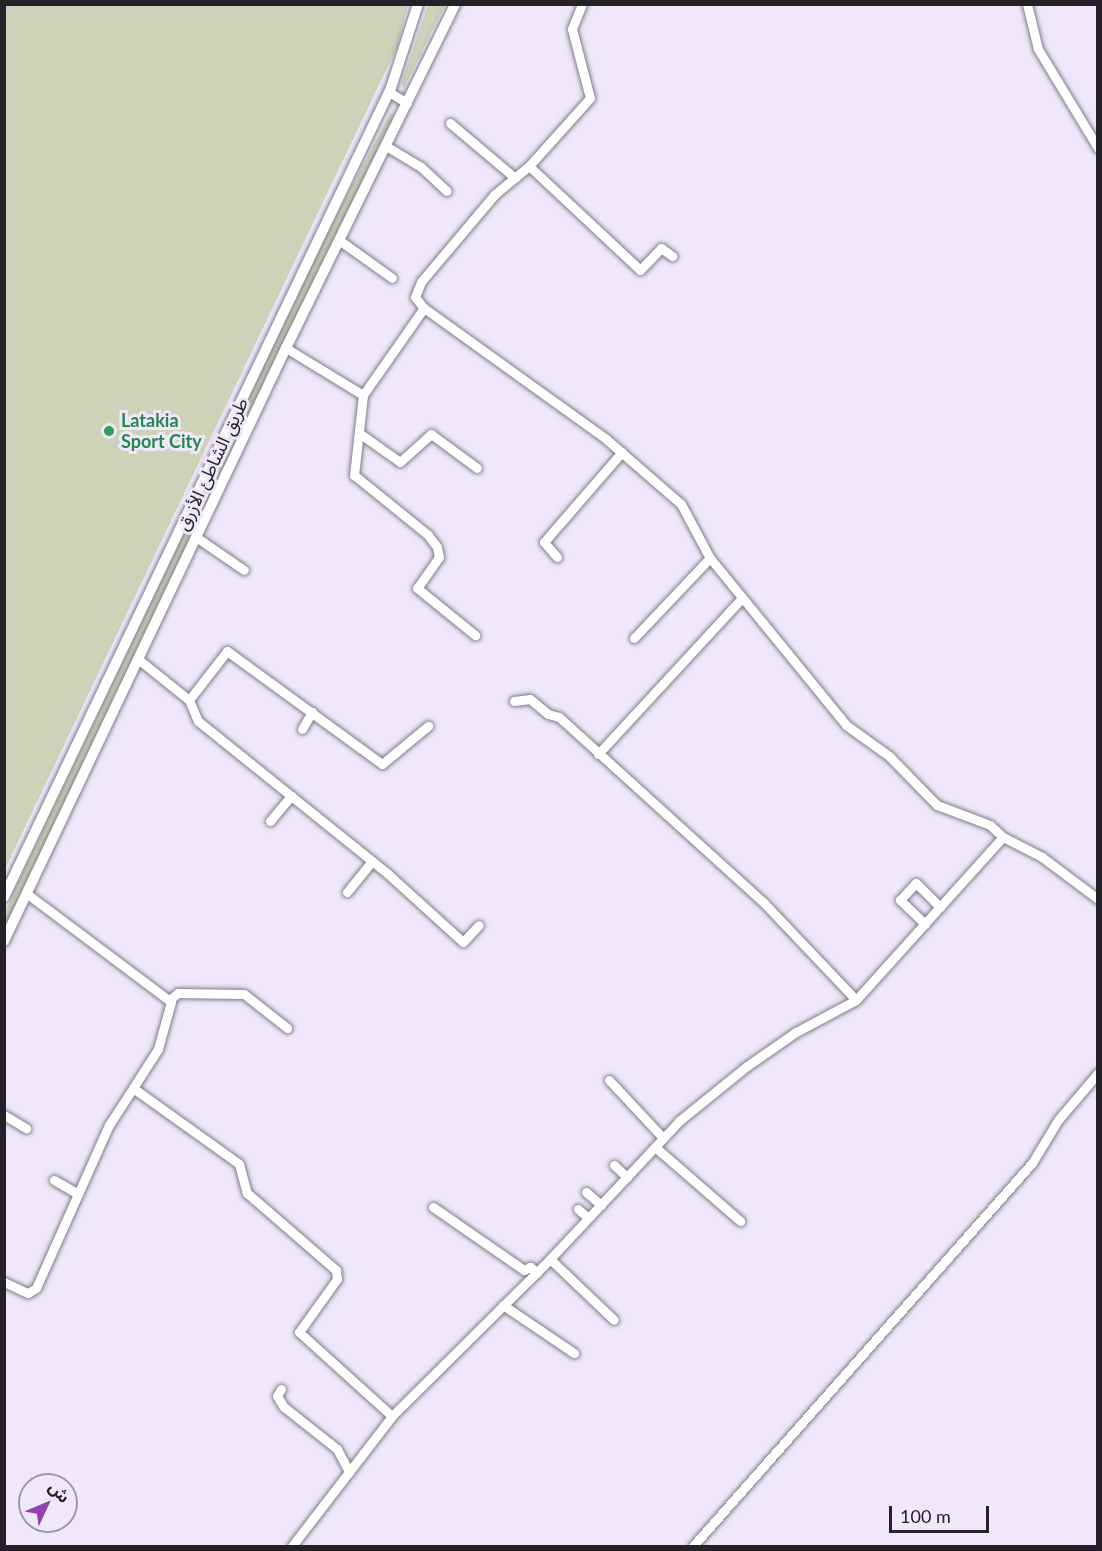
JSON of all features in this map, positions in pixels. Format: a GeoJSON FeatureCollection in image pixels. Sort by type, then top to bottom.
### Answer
{"type":"FeatureCollection","features":[{"type":"Feature","properties":{"kind":"main road","name":"طريق الشاطئ الأزرق"},"geometry":{"type":"LineString","coordinates":[[4,897],[389,92],[418,4]]}},
{"type":"Feature","properties":{"kind":"main road","name":"طريق الشاطئ الأزرق"},"geometry":{"type":"LineString","coordinates":[[4,941],[286,348],[455,4]]}},
{"type":"Feature","properties":{"kind":"street"},"geometry":{"type":"LineString","coordinates":[[582,4],[572,29],[590,98],[529,166],[495,194],[421,282],[415,297],[424,308],[622,452],[681,504],[710,558],[846,725],[889,756],[937,805],[990,825],[1003,837],[1042,857],[1098,899]]}},
{"type":"Feature","properties":{"kind":"street"},"geometry":{"type":"LineString","coordinates":[[1027,4],[1038,49],[1098,148]]}},
{"type":"Feature","properties":{"kind":"street"},"geometry":{"type":"LineString","coordinates":[[389,92],[407,103]]}},
{"type":"Feature","properties":{"kind":"street"},"geometry":{"type":"LineString","coordinates":[[450,123],[515,178]]}},
{"type":"Feature","properties":{"kind":"street"},"geometry":{"type":"LineString","coordinates":[[386,146],[421,167],[447,191]]}},
{"type":"Feature","properties":{"kind":"street"},"geometry":{"type":"LineString","coordinates":[[529,166],[640,270],[661,248],[672,256]]}},
{"type":"Feature","properties":{"kind":"street"},"geometry":{"type":"LineString","coordinates":[[339,240],[392,278]]}},
{"type":"Feature","properties":{"kind":"street"},"geometry":{"type":"LineString","coordinates":[[424,308],[363,395],[354,475],[428,535],[437,548],[434,568],[417,588],[475,635]]}},
{"type":"Feature","properties":{"kind":"street"},"geometry":{"type":"LineString","coordinates":[[286,348],[363,395]]}},
{"type":"Feature","properties":{"kind":"street"},"geometry":{"type":"LineString","coordinates":[[359,433],[400,462],[431,434],[477,468]]}},
{"type":"Feature","properties":{"kind":"street"},"geometry":{"type":"LineString","coordinates":[[557,557],[544,542],[622,452]]}},
{"type":"Feature","properties":{"kind":"street"},"geometry":{"type":"LineString","coordinates":[[196,537],[244,570]]}},
{"type":"Feature","properties":{"kind":"street"},"geometry":{"type":"LineString","coordinates":[[634,638],[710,558]]}},
{"type":"Feature","properties":{"kind":"street"},"geometry":{"type":"LineString","coordinates":[[597,754],[742,598]]}},
{"type":"Feature","properties":{"kind":"street"},"geometry":{"type":"LineString","coordinates":[[189,700],[227,651],[381,764],[428,726]]}},
{"type":"Feature","properties":{"kind":"street"},"geometry":{"type":"LineString","coordinates":[[138,658],[189,700],[198,721],[372,861],[463,942],[479,925]]}},
{"type":"Feature","properties":{"kind":"street"},"geometry":{"type":"LineString","coordinates":[[514,701],[530,699],[548,714],[559,717],[597,754],[765,904],[856,1000]]}},
{"type":"Feature","properties":{"kind":"street"},"geometry":{"type":"LineString","coordinates":[[302,729],[312,712]]}},
{"type":"Feature","properties":{"kind":"street"},"geometry":{"type":"LineString","coordinates":[[270,821],[291,796]]}},
{"type":"Feature","properties":{"kind":"street"},"geometry":{"type":"LineString","coordinates":[[292,1546],[392,1416],[550,1259],[663,1138],[747,1066],[796,1032],[856,1000],[1003,837]]}},
{"type":"Feature","properties":{"kind":"street"},"geometry":{"type":"LineString","coordinates":[[347,892],[372,861]]}},
{"type":"Feature","properties":{"kind":"street"},"geometry":{"type":"LineString","coordinates":[[925,924],[900,900],[916,883],[940,907]]}},
{"type":"Feature","properties":{"kind":"street"},"geometry":{"type":"LineString","coordinates":[[4,1281],[28,1293],[36,1288],[118,1108],[134,1088],[158,1049],[171,1008],[169,1000],[26,893]]}},
{"type":"Feature","properties":{"kind":"street"},"geometry":{"type":"LineString","coordinates":[[169,1000],[178,993],[244,994],[287,1029]]}},
{"type":"Feature","properties":{"kind":"street"},"geometry":{"type":"LineString","coordinates":[[693,1546],[1032,1163],[1058,1120],[1098,1073]]}},
{"type":"Feature","properties":{"kind":"street"},"geometry":{"type":"LineString","coordinates":[[609,1080],[663,1138]]}},
{"type":"Feature","properties":{"kind":"street"},"geometry":{"type":"LineString","coordinates":[[134,1088],[239,1164],[247,1193],[336,1269],[337,1279],[299,1332],[392,1416]]}},
{"type":"Feature","properties":{"kind":"street"},"geometry":{"type":"LineString","coordinates":[[4,1115],[26,1128]]}},
{"type":"Feature","properties":{"kind":"street"},"geometry":{"type":"LineString","coordinates":[[655,1147],[740,1221]]}},
{"type":"Feature","properties":{"kind":"street"},"geometry":{"type":"LineString","coordinates":[[614,1165],[627,1177]]}},
{"type":"Feature","properties":{"kind":"street"},"geometry":{"type":"LineString","coordinates":[[54,1180],[78,1194]]}},
{"type":"Feature","properties":{"kind":"street"},"geometry":{"type":"LineString","coordinates":[[586,1192],[601,1205]]}},
{"type":"Feature","properties":{"kind":"street"},"geometry":{"type":"LineString","coordinates":[[434,1207],[524,1270],[530,1267],[537,1272]]}},
{"type":"Feature","properties":{"kind":"street"},"geometry":{"type":"LineString","coordinates":[[578,1209],[588,1218]]}},
{"type":"Feature","properties":{"kind":"street"},"geometry":{"type":"LineString","coordinates":[[550,1259],[614,1320]]}},
{"type":"Feature","properties":{"kind":"street"},"geometry":{"type":"LineString","coordinates":[[503,1305],[574,1353]]}},
{"type":"Feature","properties":{"kind":"street"},"geometry":{"type":"LineString","coordinates":[[281,1389],[277,1396],[284,1407],[337,1449],[349,1472]]}},
{"type":"Feature","properties":{"kind":"green space","name":"Latakia Sport City"},"geometry":{"type":"Polygon","coordinates":[[[5,4],[408,5],[397,47],[5,869],[5,4]]]}},
{"type":"Feature","properties":{"kind":"green space"},"geometry":{"type":"Polygon","coordinates":[[[428,5],[445,5],[404,88],[401,84],[428,5]]]}},
{"type":"Feature","properties":{"kind":"green space"},"geometry":{"type":"Polygon","coordinates":[[[391,112],[392,119],[5,930],[5,912],[26,866],[321,245],[391,112]]]}},
{"type":"Feature","properties":{"kind":"place","name":"Latakia Sport City"},"geometry":{"type":"Point","coordinates":[109,431]}}]}
